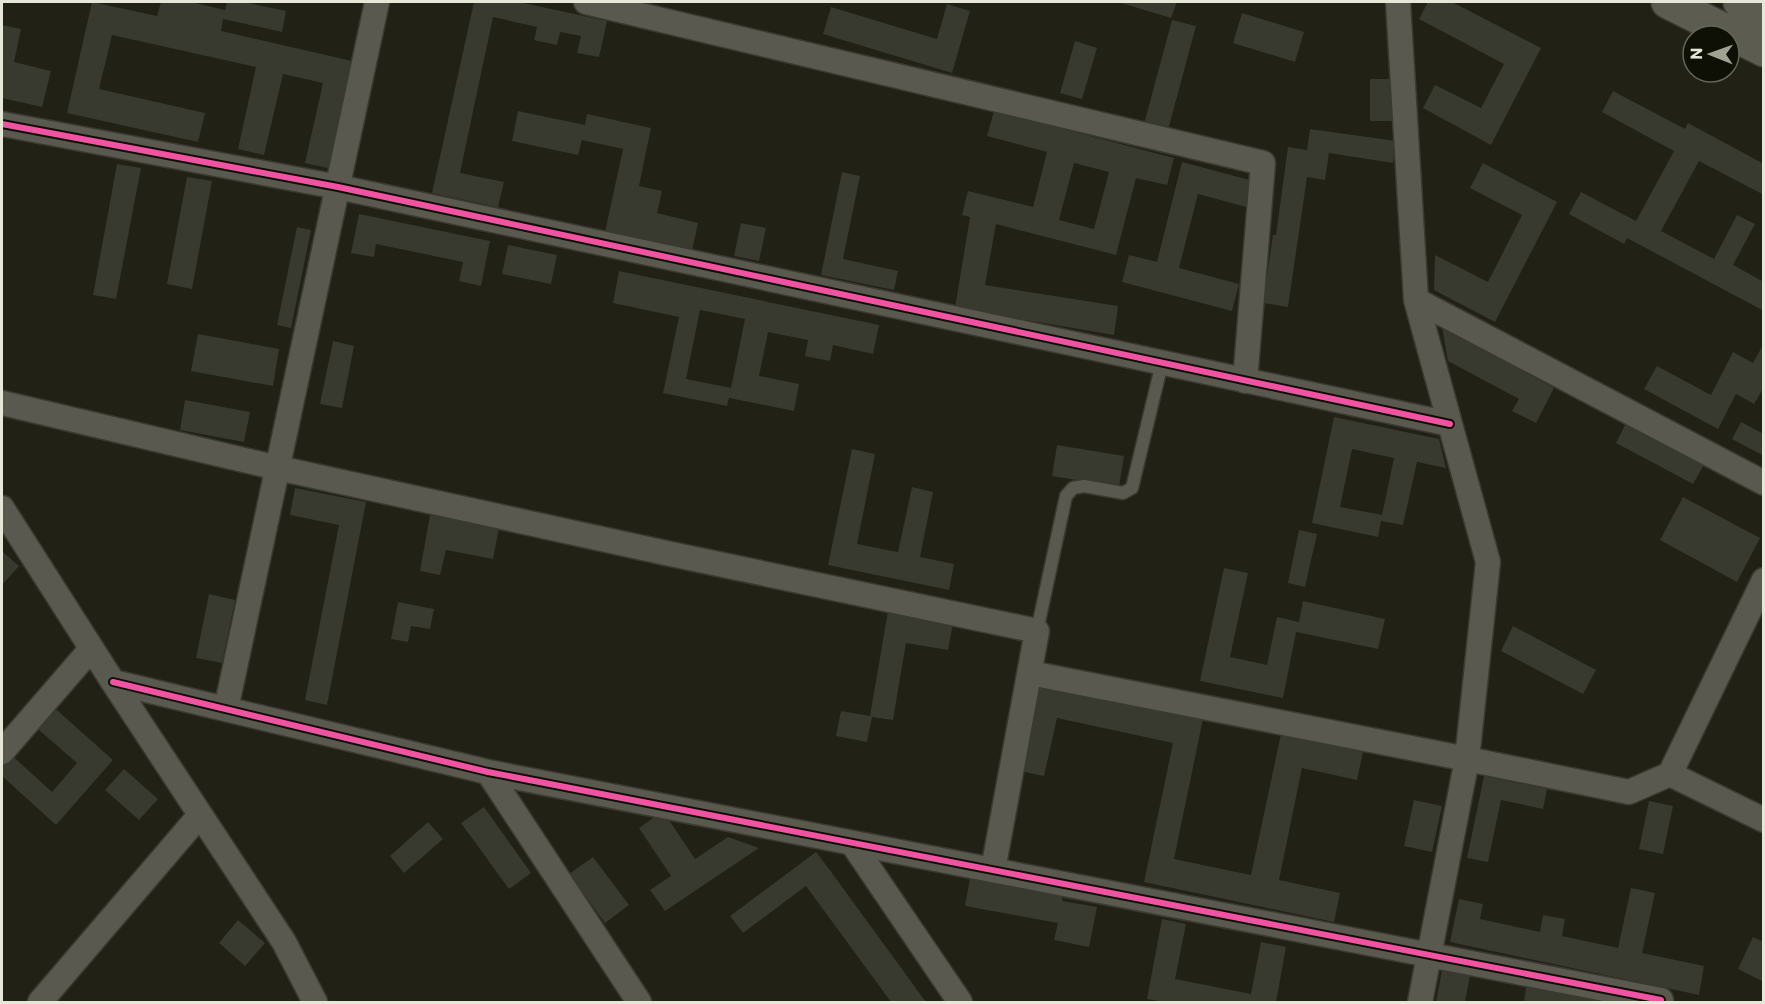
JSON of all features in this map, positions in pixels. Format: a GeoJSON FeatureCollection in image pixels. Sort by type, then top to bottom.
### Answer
{"type":"FeatureCollection","features":[{"type":"Feature","properties":{"kind":"main road"},"geometry":{"type":"LineString","coordinates":[[1668,2],[1764,50]]}},
{"type":"Feature","properties":{"kind":"main road"},"geometry":{"type":"LineString","coordinates":[[1740,2],[1764,14]]}},
{"type":"Feature","properties":{"kind":"street"},"geometry":{"type":"LineString","coordinates":[[226,709],[377,2]]}},
{"type":"Feature","properties":{"kind":"street"},"geometry":{"type":"LineString","coordinates":[[586,2],[1263,163],[1245,381]]}},
{"type":"Feature","properties":{"kind":"street"},"geometry":{"type":"LineString","coordinates":[[1398,2],[1416,300],[1488,562],[1467,759],[1420,1002]]}},
{"type":"Feature","properties":{"kind":"street"},"geometry":{"type":"LineString","coordinates":[[2,124],[338,187],[1450,424]]}},
{"type":"Feature","properties":{"kind":"street"},"geometry":{"type":"LineString","coordinates":[[1416,300],[1764,483]]}},
{"type":"Feature","properties":{"kind":"street"},"geometry":{"type":"LineString","coordinates":[[2,403],[278,468],[1037,631],[993,870]]}},
{"type":"Feature","properties":{"kind":"street"},"geometry":{"type":"LineString","coordinates":[[2,508],[91,649],[284,942],[315,1002]]}},
{"type":"Feature","properties":{"kind":"street"},"geometry":{"type":"LineString","coordinates":[[1030,673],[1629,792],[1670,774],[1764,580]]}},
{"type":"Feature","properties":{"kind":"street"},"geometry":{"type":"LineString","coordinates":[[2,752],[91,649]]}},
{"type":"Feature","properties":{"kind":"street"},"geometry":{"type":"LineString","coordinates":[[113,682],[488,772],[1661,1000]]}},
{"type":"Feature","properties":{"kind":"street"},"geometry":{"type":"LineString","coordinates":[[488,772],[639,1002]]}},
{"type":"Feature","properties":{"kind":"street"},"geometry":{"type":"LineString","coordinates":[[1670,774],[1764,820]]}},
{"type":"Feature","properties":{"kind":"street"},"geometry":{"type":"LineString","coordinates":[[40,1002],[200,815]]}},
{"type":"Feature","properties":{"kind":"street"},"geometry":{"type":"LineString","coordinates":[[852,843],[960,1002]]}},
{"type":"Feature","properties":{"kind":"lane"},"geometry":{"type":"LineString","coordinates":[[1037,631],[1066,496],[1073,488],[1084,486],[1123,493],[1131,488],[1162,363]]}},
{"type":"Feature","properties":{"kind":"building"},"geometry":{"type":"Polygon","coordinates":[[[92,2],[157,16],[161,2],[191,2],[225,10],[227,2],[244,2],[286,11],[282,32],[223,19],[221,31],[356,62],[332,169],[305,163],[323,83],[283,74],[264,155],[238,149],[256,67],[112,35],[99,89],[205,113],[198,142],[67,113],[92,2]]]}},
{"type":"Feature","properties":{"kind":"building"},"geometry":{"type":"Polygon","coordinates":[[[474,2],[519,2],[607,21],[599,57],[577,53],[581,36],[560,32],[557,45],[534,40],[537,27],[493,17],[460,173],[504,182],[498,207],[432,193],[474,2]]]}},
{"type":"Feature","properties":{"kind":"building"},"geometry":{"type":"Polygon","coordinates":[[[1118,2],[1177,2],[1171,18],[1118,2]]]}},
{"type":"Feature","properties":{"kind":"building"},"geometry":{"type":"Polygon","coordinates":[[[1428,2],[1452,2],[1541,48],[1491,145],[1423,108],[1435,85],[1481,108],[1504,64],[1419,19],[1428,2]]]}},
{"type":"Feature","properties":{"kind":"building"},"geometry":{"type":"Polygon","coordinates":[[[947,4],[970,11],[952,73],[823,34],[831,7],[937,39],[947,4]]]}},
{"type":"Feature","properties":{"kind":"building"},"geometry":{"type":"Polygon","coordinates":[[[1242,13],[1304,32],[1295,62],[1233,43],[1242,13]]]}},
{"type":"Feature","properties":{"kind":"building"},"geometry":{"type":"Polygon","coordinates":[[[1172,20],[1196,26],[1168,130],[1144,124],[1172,20]]]}},
{"type":"Feature","properties":{"kind":"building"},"geometry":{"type":"Polygon","coordinates":[[[2,25],[21,29],[14,62],[51,71],[42,107],[2,98],[2,25]]]}},
{"type":"Feature","properties":{"kind":"building"},"geometry":{"type":"Polygon","coordinates":[[[1075,41],[1097,48],[1082,99],[1060,93],[1075,41]]]}},
{"type":"Feature","properties":{"kind":"building"},"geometry":{"type":"Polygon","coordinates":[[[1370,79],[1396,79],[1397,121],[1370,121],[1370,79]]]}},
{"type":"Feature","properties":{"kind":"building"},"geometry":{"type":"Polygon","coordinates":[[[1613,91],[1685,129],[1688,123],[1764,164],[1764,195],[1699,161],[1661,231],[1714,259],[1737,215],[1755,224],[1733,265],[1764,282],[1764,311],[1627,238],[1624,244],[1569,214],[1581,192],[1636,221],[1674,151],[1602,112],[1613,91]]]}},
{"type":"Feature","properties":{"kind":"building"},"geometry":{"type":"Polygon","coordinates":[[[518,111],[585,125],[587,114],[651,128],[639,186],[662,191],[657,213],[698,223],[692,251],[605,232],[623,149],[582,140],[578,155],[512,141],[518,111]]]}},
{"type":"Feature","properties":{"kind":"building"},"geometry":{"type":"Polygon","coordinates":[[[994,111],[1174,158],[1167,185],[1136,178],[1116,255],[996,224],[985,285],[1118,306],[1114,335],[955,308],[970,217],[962,215],[968,191],[1033,207],[1047,152],[987,136],[994,111]],[[1074,163],[1059,220],[1094,229],[1109,172],[1074,163]]]}},
{"type":"Feature","properties":{"kind":"building"},"geometry":{"type":"Polygon","coordinates":[[[1310,129],[1396,141],[1393,163],[1329,153],[1325,180],[1307,177],[1288,307],[1263,303],[1273,235],[1276,235],[1288,147],[1307,150],[1310,129]]]}},
{"type":"Feature","properties":{"kind":"building"},"geometry":{"type":"Polygon","coordinates":[[[1182,162],[1257,182],[1250,208],[1198,194],[1179,268],[1239,284],[1232,311],[1122,282],[1129,255],[1157,262],[1182,162]]]}},
{"type":"Feature","properties":{"kind":"building"},"geometry":{"type":"Polygon","coordinates":[[[1483,163],[1557,202],[1495,322],[1434,290],[1435,255],[1488,282],[1522,215],[1470,188],[1483,163]]]}},
{"type":"Feature","properties":{"kind":"building"},"geometry":{"type":"Polygon","coordinates":[[[117,164],[141,168],[116,299],[93,295],[117,164]]]}},
{"type":"Feature","properties":{"kind":"building"},"geometry":{"type":"Polygon","coordinates":[[[842,172],[860,176],[843,259],[898,271],[894,290],[821,275],[842,172]]]}},
{"type":"Feature","properties":{"kind":"building"},"geometry":{"type":"Polygon","coordinates":[[[187,177],[212,181],[192,289],[167,284],[187,177]]]}},
{"type":"Feature","properties":{"kind":"building"},"geometry":{"type":"Polygon","coordinates":[[[359,214],[490,241],[481,286],[459,281],[463,262],[376,244],[374,257],[351,253],[359,214]]]}},
{"type":"Feature","properties":{"kind":"building"},"geometry":{"type":"Polygon","coordinates":[[[741,223],[766,228],[759,261],[734,256],[741,223]]]}},
{"type":"Feature","properties":{"kind":"building"},"geometry":{"type":"Polygon","coordinates":[[[297,227],[311,230],[291,328],[277,325],[297,227]]]}},
{"type":"Feature","properties":{"kind":"building"},"geometry":{"type":"Polygon","coordinates":[[[508,245],[557,255],[551,284],[502,274],[508,245]]]}},
{"type":"Feature","properties":{"kind":"building"},"geometry":{"type":"Polygon","coordinates":[[[619,271],[879,325],[873,354],[833,345],[830,361],[805,356],[808,340],[768,332],[759,376],[799,384],[794,411],[729,398],[727,406],[663,393],[679,317],[613,303],[619,271]],[[700,310],[686,379],[731,388],[745,319],[700,310]]]}},
{"type":"Feature","properties":{"kind":"building"},"geometry":{"type":"Polygon","coordinates":[[[1442,327],[1554,388],[1536,423],[1512,411],[1519,399],[1448,361],[1442,327]]]}},
{"type":"Feature","properties":{"kind":"building"},"geometry":{"type":"Polygon","coordinates":[[[198,334],[279,349],[273,386],[191,371],[198,334]]]}},
{"type":"Feature","properties":{"kind":"building"},"geometry":{"type":"Polygon","coordinates":[[[333,341],[354,346],[342,408],[320,404],[333,341]]]}},
{"type":"Feature","properties":{"kind":"building"},"geometry":{"type":"Polygon","coordinates":[[[1764,343],[1764,387],[1754,404],[1736,394],[1718,429],[1644,389],[1657,366],[1711,395],[1733,352],[1753,363],[1764,343]]]}},
{"type":"Feature","properties":{"kind":"building"},"geometry":{"type":"Polygon","coordinates":[[[185,400],[250,412],[244,442],[180,430],[185,400]]]}},
{"type":"Feature","properties":{"kind":"building"},"geometry":{"type":"Polygon","coordinates":[[[1334,417],[1439,439],[1446,468],[1417,462],[1403,525],[1381,521],[1378,537],[1312,523],[1334,417]],[[1352,449],[1340,507],[1382,515],[1394,458],[1352,449]]]}},
{"type":"Feature","properties":{"kind":"building"},"geometry":{"type":"Polygon","coordinates":[[[1628,419],[1706,461],[1693,484],[1616,443],[1628,419]]]}},
{"type":"Feature","properties":{"kind":"building"},"geometry":{"type":"Polygon","coordinates":[[[1741,422],[1764,434],[1764,456],[1732,439],[1741,422]]]}},
{"type":"Feature","properties":{"kind":"building"},"geometry":{"type":"Polygon","coordinates":[[[1057,445],[1124,456],[1119,487],[1052,476],[1057,445]]]}},
{"type":"Feature","properties":{"kind":"building"},"geometry":{"type":"Polygon","coordinates":[[[852,449],[875,454],[857,544],[898,552],[912,487],[933,492],[920,557],[954,564],[949,590],[828,565],[852,449]]]}},
{"type":"Feature","properties":{"kind":"building"},"geometry":{"type":"Polygon","coordinates":[[[295,488],[366,502],[327,705],[305,700],[339,525],[290,515],[295,488]]]}},
{"type":"Feature","properties":{"kind":"building"},"geometry":{"type":"Polygon","coordinates":[[[1683,497],[1760,538],[1737,582],[1660,540],[1683,497]]]}},
{"type":"Feature","properties":{"kind":"building"},"geometry":{"type":"Polygon","coordinates":[[[430,515],[499,528],[493,559],[446,550],[440,575],[420,571],[430,515]]]}},
{"type":"Feature","properties":{"kind":"building"},"geometry":{"type":"Polygon","coordinates":[[[1299,530],[1317,534],[1305,587],[1288,583],[1299,530]]]}},
{"type":"Feature","properties":{"kind":"building"},"geometry":{"type":"Polygon","coordinates":[[[2,553],[19,566],[2,585],[2,553]]]}},
{"type":"Feature","properties":{"kind":"building"},"geometry":{"type":"Polygon","coordinates":[[[1224,568],[1248,573],[1230,657],[1267,665],[1277,617],[1299,622],[1303,601],[1385,619],[1378,649],[1296,632],[1283,698],[1200,681],[1224,568]]]}},
{"type":"Feature","properties":{"kind":"building"},"geometry":{"type":"Polygon","coordinates":[[[209,594],[235,600],[222,663],[196,658],[209,594]]]}},
{"type":"Feature","properties":{"kind":"building"},"geometry":{"type":"Polygon","coordinates":[[[398,602],[434,609],[430,629],[411,626],[408,642],[391,639],[398,602]]]}},
{"type":"Feature","properties":{"kind":"building"},"geometry":{"type":"Polygon","coordinates":[[[888,611],[953,623],[948,650],[906,643],[893,720],[872,717],[867,742],[836,736],[841,711],[870,716],[888,611]]]}},
{"type":"Feature","properties":{"kind":"building"},"geometry":{"type":"Polygon","coordinates":[[[1513,626],[1596,670],[1583,694],[1501,651],[1513,626]]]}},
{"type":"Feature","properties":{"kind":"building"},"geometry":{"type":"Polygon","coordinates":[[[1039,684],[1203,719],[1174,859],[1251,875],[1281,734],[1363,752],[1357,780],[1302,768],[1279,880],[1340,893],[1334,922],[1144,882],[1173,743],[1057,718],[1044,776],[1020,771],[1039,684]]]}},
{"type":"Feature","properties":{"kind":"building"},"geometry":{"type":"Polygon","coordinates":[[[49,703],[113,760],[56,825],[2,776],[2,757],[7,751],[52,792],[77,763],[31,723],[49,703]]]}},
{"type":"Feature","properties":{"kind":"building"},"geometry":{"type":"Polygon","coordinates":[[[124,769],[158,799],[139,820],[105,790],[124,769]]]}},
{"type":"Feature","properties":{"kind":"building"},"geometry":{"type":"Polygon","coordinates":[[[1484,776],[1547,789],[1543,809],[1501,800],[1488,862],[1467,858],[1484,776]]]}},
{"type":"Feature","properties":{"kind":"building"},"geometry":{"type":"Polygon","coordinates":[[[1414,800],[1442,806],[1432,852],[1404,846],[1414,800]]]}},
{"type":"Feature","properties":{"kind":"building"},"geometry":{"type":"Polygon","coordinates":[[[1649,801],[1673,806],[1663,854],[1639,849],[1649,801]]]}},
{"type":"Feature","properties":{"kind":"building"},"geometry":{"type":"Polygon","coordinates":[[[484,807],[531,873],[509,889],[461,823],[484,807]]]}},
{"type":"Feature","properties":{"kind":"building"},"geometry":{"type":"Polygon","coordinates":[[[663,811],[695,859],[728,837],[759,848],[665,911],[650,890],[671,876],[639,828],[663,811]]]}},
{"type":"Feature","properties":{"kind":"building"},"geometry":{"type":"Polygon","coordinates":[[[428,822],[443,839],[404,873],[390,856],[428,822]]]}},
{"type":"Feature","properties":{"kind":"building"},"geometry":{"type":"Polygon","coordinates":[[[816,852],[926,1002],[891,1002],[806,886],[743,933],[730,916],[816,852]]]}},
{"type":"Feature","properties":{"kind":"building"},"geometry":{"type":"Polygon","coordinates":[[[593,857],[629,905],[605,923],[569,874],[593,857]]]}},
{"type":"Feature","properties":{"kind":"building"},"geometry":{"type":"Polygon","coordinates":[[[970,878],[1063,896],[1062,901],[1097,907],[1089,947],[1054,940],[1058,923],[965,906],[970,878]]]}},
{"type":"Feature","properties":{"kind":"building"},"geometry":{"type":"Polygon","coordinates":[[[1631,888],[1655,893],[1642,953],[1704,966],[1699,995],[1450,942],[1459,899],[1483,904],[1480,919],[1540,932],[1543,915],[1565,919],[1562,936],[1618,948],[1631,888]]]}},
{"type":"Feature","properties":{"kind":"building"},"geometry":{"type":"Polygon","coordinates":[[[1162,919],[1186,924],[1175,979],[1251,994],[1261,942],[1286,947],[1276,1002],[1165,1002],[1147,999],[1162,919]]]}},
{"type":"Feature","properties":{"kind":"building"},"geometry":{"type":"Polygon","coordinates":[[[238,920],[265,943],[245,966],[219,943],[238,920]]]}},
{"type":"Feature","properties":{"kind":"building"},"geometry":{"type":"Polygon","coordinates":[[[1753,937],[1764,942],[1764,982],[1738,969],[1753,937]]]}},
{"type":"Feature","properties":{"kind":"building"},"geometry":{"type":"Polygon","coordinates":[[[1442,970],[1470,975],[1465,1002],[1436,1002],[1442,970]]]}},
{"type":"Feature","properties":{"kind":"building"},"geometry":{"type":"Polygon","coordinates":[[[1527,982],[1611,996],[1610,1002],[1524,1002],[1527,982]]]}},
{"type":"Feature","properties":{"kind":"cycle path"},"geometry":{"type":"LineString","coordinates":[[2,124],[338,187],[1450,424]]}},
{"type":"Feature","properties":{"kind":"cycle path"},"geometry":{"type":"LineString","coordinates":[[113,682],[488,772],[1661,1000]]}}]}
